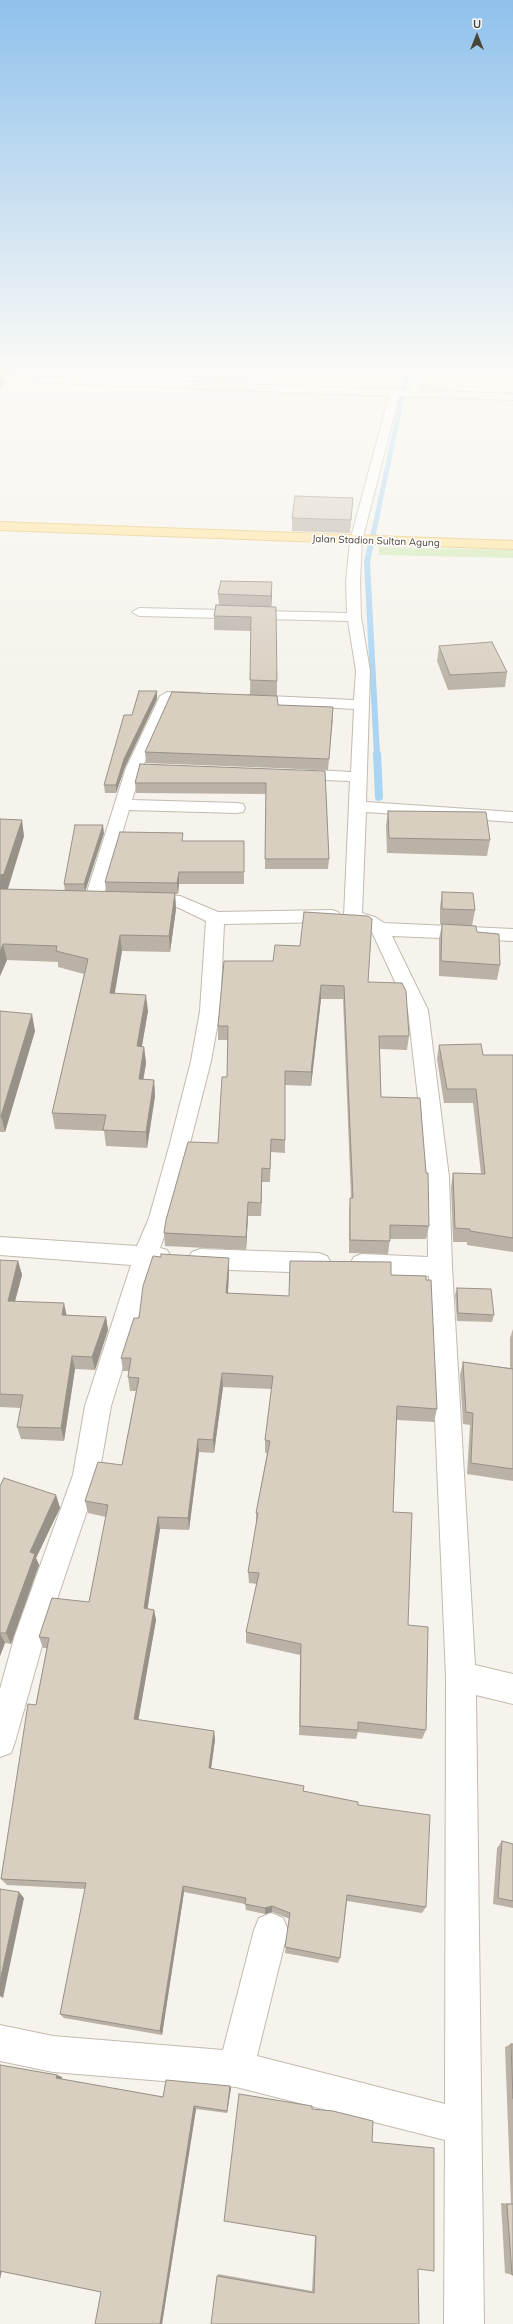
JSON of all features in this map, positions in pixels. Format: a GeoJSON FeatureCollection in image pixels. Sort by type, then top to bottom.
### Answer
{"type":"FeatureCollection","features":[{"type":"Feature","properties":{"kind":"main road","name":"Jalan Stadion Sultan Agung"},"geometry":{"type":"LineString","coordinates":[[0,526],[366,541],[513,545]]}},
{"type":"Feature","properties":{"kind":"street"},"geometry":{"type":"LineString","coordinates":[[353,916],[359,807],[363,671],[354,617],[353,581],[366,541],[382,478]]}},
{"type":"Feature","properties":{"kind":"street"},"geometry":{"type":"LineString","coordinates":[[139,612],[354,617]]}},
{"type":"Feature","properties":{"kind":"street"},"geometry":{"type":"LineString","coordinates":[[94,898],[123,805],[142,768],[167,696],[363,705]]}},
{"type":"Feature","properties":{"kind":"street"},"geometry":{"type":"LineString","coordinates":[[282,774],[360,777]]}},
{"type":"Feature","properties":{"kind":"street"},"geometry":{"type":"LineString","coordinates":[[123,805],[237,808]]}},
{"type":"Feature","properties":{"kind":"street"},"geometry":{"type":"LineString","coordinates":[[359,807],[513,817]]}},
{"type":"Feature","properties":{"kind":"street"},"geometry":{"type":"LineString","coordinates":[[133,900],[180,902],[215,918],[353,916],[369,921],[380,929],[418,1010],[438,1177],[440,1267],[461,1677],[464,2324]]}},
{"type":"Feature","properties":{"kind":"street"},"geometry":{"type":"LineString","coordinates":[[0,1742],[30,1636],[86,1475],[98,1406],[118,1347],[145,1256],[160,1218],[201,1061],[210,1011],[215,918]]}},
{"type":"Feature","properties":{"kind":"street"},"geometry":{"type":"LineString","coordinates":[[380,929],[513,934]]}},
{"type":"Feature","properties":{"kind":"street"},"geometry":{"type":"LineString","coordinates":[[0,1246],[145,1256],[440,1267]]}},
{"type":"Feature","properties":{"kind":"street"},"geometry":{"type":"LineString","coordinates":[[461,1677],[513,1689]]}},
{"type":"Feature","properties":{"kind":"street"},"geometry":{"type":"LineString","coordinates":[[236,2069],[271,1930]]}},
{"type":"Feature","properties":{"kind":"street"},"geometry":{"type":"LineString","coordinates":[[0,2043],[53,2054],[236,2069],[464,2127]]}},
{"type":"Feature","properties":{"kind":"green space"},"geometry":{"type":"Polygon","coordinates":[[[379,547],[513,550],[513,558],[379,555],[379,547]]]}},
{"type":"Feature","properties":{"kind":"building"},"geometry":{"type":"Polygon","coordinates":[[[295,496],[353,498],[351,520],[292,518],[295,496]]]}},
{"type":"Feature","properties":{"kind":"building"},"geometry":{"type":"Polygon","coordinates":[[[221,581],[272,582],[271,596],[218,594],[221,581]]]}},
{"type":"Feature","properties":{"kind":"building"},"geometry":{"type":"Polygon","coordinates":[[[216,605],[276,607],[277,681],[250,680],[251,617],[214,616],[216,605]]]}},
{"type":"Feature","properties":{"kind":"building"},"geometry":{"type":"Polygon","coordinates":[[[492,642],[507,672],[450,675],[439,646],[492,642]]]}},
{"type":"Feature","properties":{"kind":"building"},"geometry":{"type":"Polygon","coordinates":[[[139,691],[157,691],[124,759],[116,785],[104,785],[124,715],[132,715],[139,691]]]}},
{"type":"Feature","properties":{"kind":"building"},"geometry":{"type":"Polygon","coordinates":[[[172,692],[277,696],[278,705],[333,707],[329,759],[145,752],[172,692]]]}},
{"type":"Feature","properties":{"kind":"building"},"geometry":{"type":"Polygon","coordinates":[[[140,764],[325,771],[329,859],[265,859],[266,783],[135,783],[140,764]]]}},
{"type":"Feature","properties":{"kind":"building"},"geometry":{"type":"Polygon","coordinates":[[[388,811],[486,812],[490,840],[389,838],[388,811]]]}},
{"type":"Feature","properties":{"kind":"building"},"geometry":{"type":"Polygon","coordinates":[[[0,819],[22,820],[4,874],[0,875],[0,819]]]}},
{"type":"Feature","properties":{"kind":"building"},"geometry":{"type":"Polygon","coordinates":[[[75,825],[103,825],[84,884],[64,884],[75,825]]]}},
{"type":"Feature","properties":{"kind":"building"},"geometry":{"type":"Polygon","coordinates":[[[120,832],[183,833],[182,841],[244,841],[244,872],[179,872],[177,883],[105,882],[120,832]]]}},
{"type":"Feature","properties":{"kind":"building"},"geometry":{"type":"Polygon","coordinates":[[[0,889],[175,893],[169,936],[120,935],[110,993],[146,995],[137,1046],[144,1047],[139,1079],[154,1080],[146,1132],[103,1130],[106,1115],[52,1113],[88,959],[56,951],[57,946],[3,944],[0,952],[0,889]]]}},
{"type":"Feature","properties":{"kind":"building"},"geometry":{"type":"Polygon","coordinates":[[[442,892],[473,893],[475,910],[442,909],[442,892]]]}},
{"type":"Feature","properties":{"kind":"building"},"geometry":{"type":"Polygon","coordinates":[[[304,912],[368,916],[372,919],[368,982],[402,983],[406,991],[409,1036],[379,1036],[381,1097],[420,1098],[426,1173],[428,1173],[429,1226],[390,1225],[390,1241],[350,1240],[350,1198],[353,1198],[344,986],[321,985],[311,1072],[285,1071],[285,1140],[271,1139],[270,1169],[262,1168],[261,1203],[248,1202],[246,1237],[164,1233],[166,1220],[188,1142],[218,1143],[222,1077],[227,1077],[228,1026],[218,1026],[224,961],[273,961],[275,945],[300,946],[304,912]]]}},
{"type":"Feature","properties":{"kind":"building"},"geometry":{"type":"Polygon","coordinates":[[[442,924],[476,926],[477,932],[499,934],[500,965],[441,961],[442,924]]]}},
{"type":"Feature","properties":{"kind":"building"},"geometry":{"type":"Polygon","coordinates":[[[0,1011],[32,1014],[1,1116],[0,1116],[0,1011]]]}},
{"type":"Feature","properties":{"kind":"building"},"geometry":{"type":"Polygon","coordinates":[[[481,1044],[483,1055],[513,1055],[513,1238],[470,1231],[470,1229],[455,1228],[453,1173],[485,1174],[476,1089],[447,1089],[439,1045],[481,1044]]]}},
{"type":"Feature","properties":{"kind":"building"},"geometry":{"type":"Polygon","coordinates":[[[161,1254],[229,1258],[226,1293],[289,1296],[290,1261],[391,1262],[391,1275],[426,1276],[426,1280],[431,1280],[437,1409],[397,1406],[393,1512],[412,1513],[408,1625],[428,1627],[426,1730],[358,1722],[358,1730],[300,1726],[301,1644],[246,1632],[259,1573],[248,1572],[258,1513],[256,1513],[270,1441],[265,1440],[273,1376],[222,1373],[213,1440],[198,1439],[188,1518],[158,1517],[144,1608],[154,1610],[134,1719],[214,1731],[209,1768],[304,1786],[303,1791],[358,1802],[358,1805],[430,1815],[426,1907],[347,1895],[340,1958],[285,1947],[290,1913],[272,1906],[265,1908],[245,1904],[246,1898],[183,1886],[160,2031],[60,2014],[86,1883],[1,1879],[28,1704],[36,1705],[49,1638],[39,1637],[52,1598],[89,1602],[108,1505],[85,1501],[98,1462],[122,1465],[139,1378],[128,1377],[131,1358],[121,1358],[134,1318],[139,1318],[143,1286],[153,1256],[161,1257],[161,1254]]]}},
{"type":"Feature","properties":{"kind":"building"},"geometry":{"type":"Polygon","coordinates":[[[0,1260],[18,1261],[8,1301],[64,1303],[62,1315],[106,1317],[92,1357],[72,1356],[61,1428],[17,1427],[23,1395],[0,1394],[0,1260]]]}},
{"type":"Feature","properties":{"kind":"building"},"geometry":{"type":"Polygon","coordinates":[[[457,1288],[491,1289],[494,1315],[458,1313],[457,1288]]]}},
{"type":"Feature","properties":{"kind":"building"},"geometry":{"type":"Polygon","coordinates":[[[463,1362],[513,1369],[513,1469],[471,1463],[473,1413],[466,1412],[463,1362]]]}},
{"type":"Feature","properties":{"kind":"building"},"geometry":{"type":"Polygon","coordinates":[[[4,1478],[56,1495],[30,1552],[35,1554],[6,1633],[0,1633],[0,1486],[4,1478]]]}},
{"type":"Feature","properties":{"kind":"building"},"geometry":{"type":"Polygon","coordinates":[[[502,1841],[513,1844],[513,1901],[498,1898],[502,1841]]]}},
{"type":"Feature","properties":{"kind":"building"},"geometry":{"type":"Polygon","coordinates":[[[0,1889],[19,1892],[0,1981],[0,1889]]]}},
{"type":"Feature","properties":{"kind":"building"},"geometry":{"type":"Polygon","coordinates":[[[511,2044],[513,2044],[513,2099],[511,2044]]]}},
{"type":"Feature","properties":{"kind":"building"},"geometry":{"type":"Polygon","coordinates":[[[0,2065],[57,2075],[56,2078],[163,2097],[166,2080],[230,2086],[227,2111],[194,2106],[160,2324],[95,2324],[101,2292],[0,2271],[0,2065]]]}},
{"type":"Feature","properties":{"kind":"building"},"geometry":{"type":"Polygon","coordinates":[[[239,2094],[312,2106],[312,2109],[333,2111],[373,2121],[372,2142],[434,2148],[434,2271],[418,2269],[419,2324],[211,2324],[217,2276],[314,2293],[316,2236],[224,2221],[239,2094]]]}},
{"type":"Feature","properties":{"kind":"building"},"geometry":{"type":"Polygon","coordinates":[[[507,2204],[513,2204],[513,2275],[512,2275],[507,2204]]]}},
{"type":"Feature","properties":{"kind":"waterway"},"geometry":{"type":"LineString","coordinates":[[372,540],[385,478]]}},
{"type":"Feature","properties":{"kind":"waterway"},"geometry":{"type":"LineString","coordinates":[[372,539],[367,562],[377,755]]}},
{"type":"Feature","properties":{"kind":"waterway"},"geometry":{"type":"LineString","coordinates":[[377,754],[379,797]]}}]}
